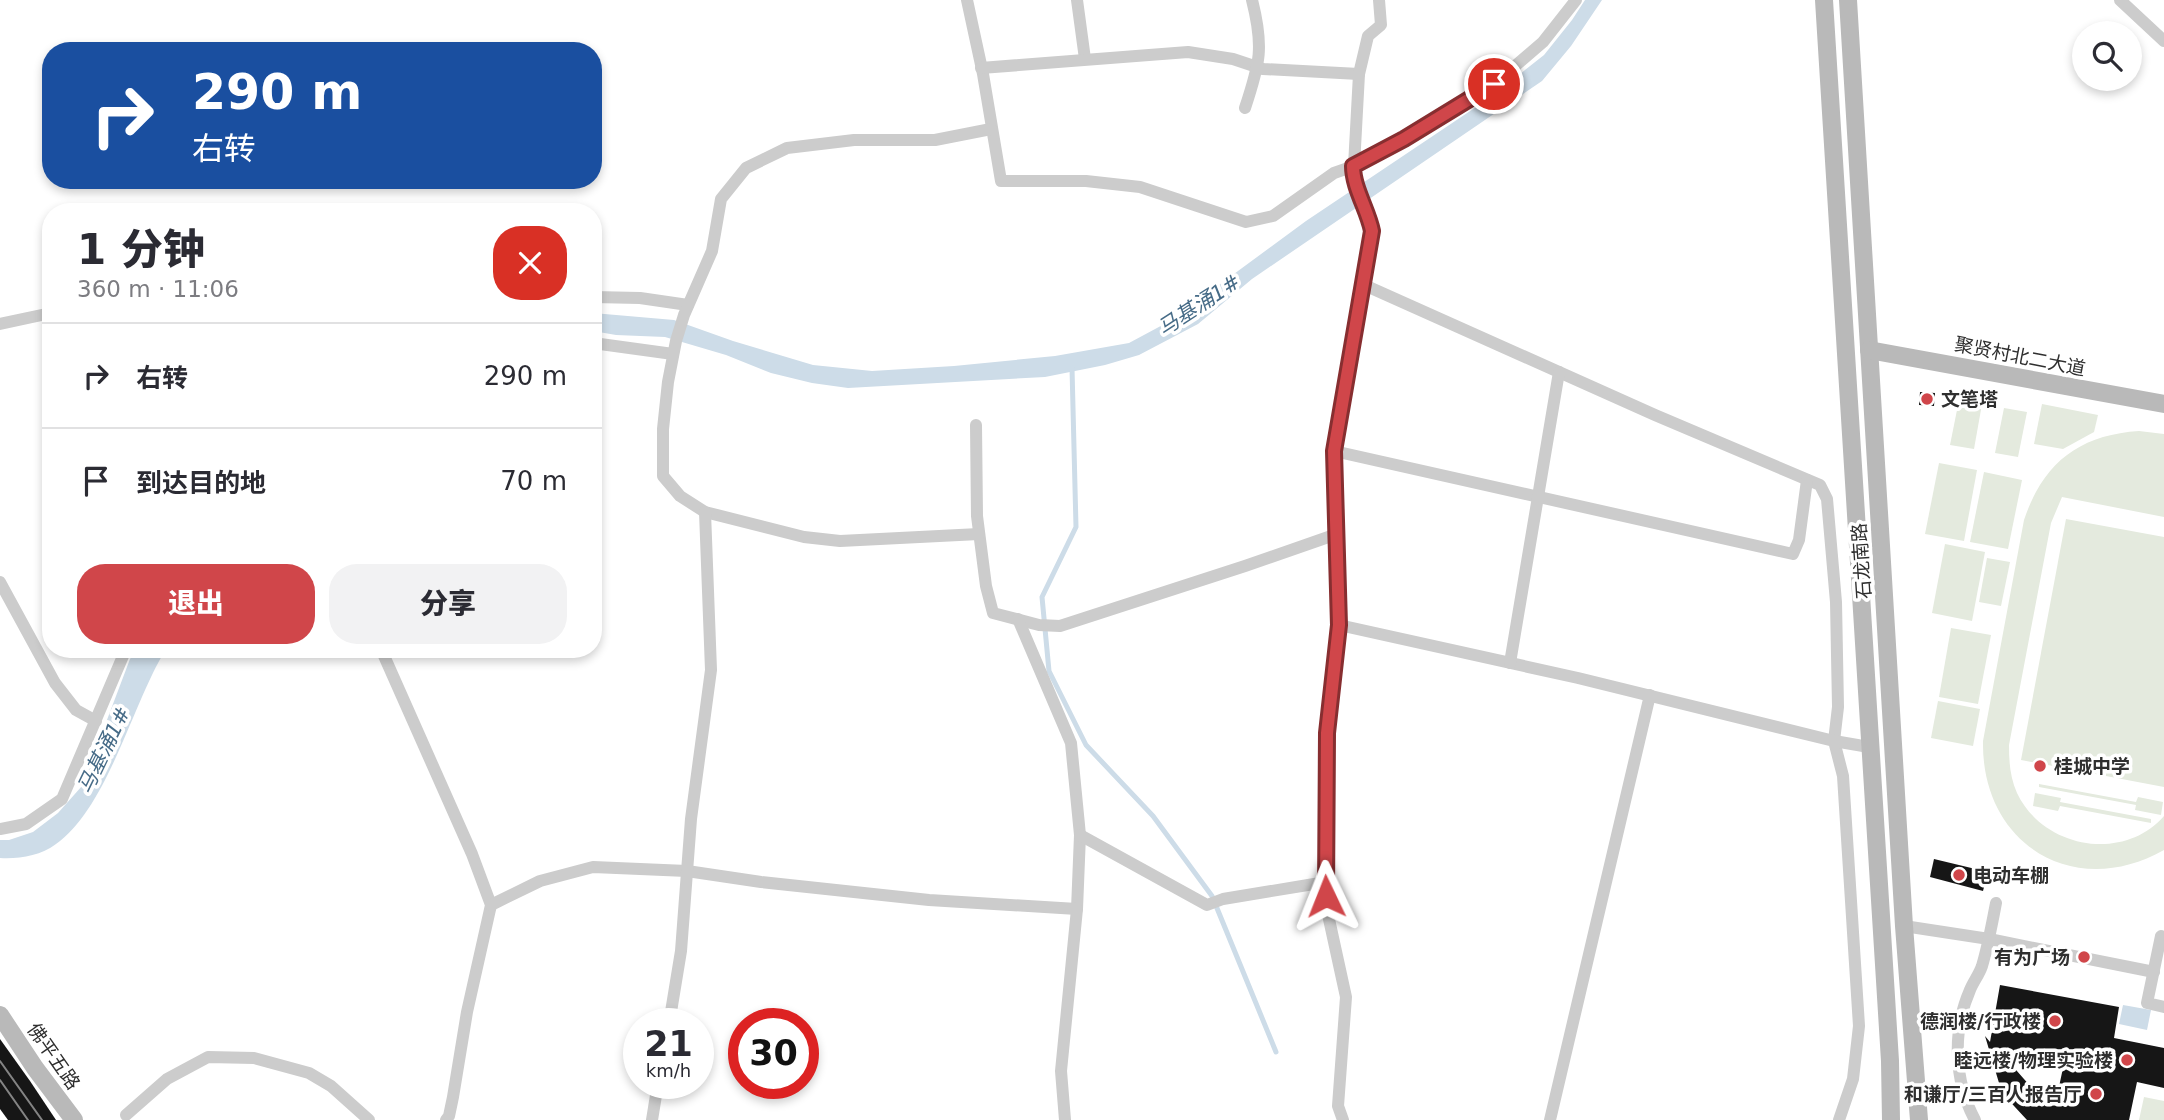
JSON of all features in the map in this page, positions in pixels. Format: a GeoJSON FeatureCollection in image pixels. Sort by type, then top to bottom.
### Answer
{"type":"FeatureCollection","features":[{"type":"Feature","properties":{"kind":"main road","name":"石龙南路"},"geometry":{"type":"LineString","coordinates":[[1824,0],[1891,1120]]}},
{"type":"Feature","properties":{"kind":"main road","name":"石龙南路"},"geometry":{"type":"LineString","coordinates":[[1848,0],[1904,926],[1919,1120]]}},
{"type":"Feature","properties":{"kind":"main road","name":"聚贤村北二大道"},"geometry":{"type":"LineString","coordinates":[[1869,349],[2164,404]]}},
{"type":"Feature","properties":{"kind":"main road","name":"佛平五路"},"geometry":{"type":"LineString","coordinates":[[0,1015],[74,1120]]}},
{"type":"Feature","properties":{"kind":"main road"},"geometry":{"type":"LineString","coordinates":[[1879,1120],[1891,1098]]}},
{"type":"Feature","properties":{"kind":"street"},"geometry":{"type":"LineString","coordinates":[[967,0],[1001,181],[1086,181],[1140,187],[1246,222],[1273,216],[1334,173],[1353,171],[1494,84],[1543,42],[1576,0]]}},
{"type":"Feature","properties":{"kind":"street"},"geometry":{"type":"LineString","coordinates":[[1077,0],[1085,59]]}},
{"type":"Feature","properties":{"kind":"street"},"geometry":{"type":"LineString","coordinates":[[1245,108],[1259,68],[1261,40],[1252,0]]}},
{"type":"Feature","properties":{"kind":"street"},"geometry":{"type":"LineString","coordinates":[[1343,1120],[1338,1106],[1346,997],[1327,910],[1326,882],[1327,733],[1339,625],[1334,451],[1372,231],[1353,171],[1359,74],[1368,36],[1381,25],[1379,0]]}},
{"type":"Feature","properties":{"kind":"street"},"geometry":{"type":"LineString","coordinates":[[2120,0],[2164,41]]}},
{"type":"Feature","properties":{"kind":"street"},"geometry":{"type":"LineString","coordinates":[[981,68],[1188,52],[1233,59],[1259,68],[1359,74]]}},
{"type":"Feature","properties":{"kind":"street"},"geometry":{"type":"LineString","coordinates":[[979,534],[840,541],[804,537],[705,512],[680,496],[663,476],[663,429],[676,341],[686,310],[712,251],[721,199],[746,168],[787,148],[854,140],[935,139],[991,129]]}},
{"type":"Feature","properties":{"kind":"street"},"geometry":{"type":"LineString","coordinates":[[1362,284],[1820,485],[1826,499],[1834,577],[1838,707],[1834,741],[1843,776],[1858,1026],[1853,1079],[1839,1120]]}},
{"type":"Feature","properties":{"kind":"street"},"geometry":{"type":"LineString","coordinates":[[602,297],[640,298],[686,310]]}},
{"type":"Feature","properties":{"kind":"street"},"geometry":{"type":"LineString","coordinates":[[0,324],[42,315]]}},
{"type":"Feature","properties":{"kind":"street"},"geometry":{"type":"LineString","coordinates":[[602,344],[673,354]]}},
{"type":"Feature","properties":{"kind":"street"},"geometry":{"type":"LineString","coordinates":[[1510,663],[1559,372]]}},
{"type":"Feature","properties":{"kind":"street"},"geometry":{"type":"LineString","coordinates":[[976,425],[977,516],[986,586],[993,613],[1039,625],[1060,626],[1337,534]]}},
{"type":"Feature","properties":{"kind":"street"},"geometry":{"type":"LineString","coordinates":[[1334,451],[1793,554],[1799,540],[1807,480]]}},
{"type":"Feature","properties":{"kind":"street"},"geometry":{"type":"LineString","coordinates":[[672,1008],[681,951],[691,819],[711,670],[705,512]]}},
{"type":"Feature","properties":{"kind":"street"},"geometry":{"type":"LineString","coordinates":[[1834,577],[1858,577]]}},
{"type":"Feature","properties":{"kind":"street"},"geometry":{"type":"LineString","coordinates":[[0,582],[55,683],[76,710],[96,720]]}},
{"type":"Feature","properties":{"kind":"street"},"geometry":{"type":"LineString","coordinates":[[1018,619],[1071,743],[1080,835],[1077,909],[1061,1071],[1065,1120]]}},
{"type":"Feature","properties":{"kind":"street"},"geometry":{"type":"LineString","coordinates":[[1339,625],[1650,695],[1834,741],[1870,747]]}},
{"type":"Feature","properties":{"kind":"street"},"geometry":{"type":"LineString","coordinates":[[0,829],[26,824],[62,799],[122,658]]}},
{"type":"Feature","properties":{"kind":"street"},"geometry":{"type":"LineString","coordinates":[[385,658],[467,842],[491,905],[467,1013],[453,1097],[446,1120]]}},
{"type":"Feature","properties":{"kind":"street"},"geometry":{"type":"LineString","coordinates":[[1550,1120],[1650,695]]}},
{"type":"Feature","properties":{"kind":"street"},"geometry":{"type":"LineString","coordinates":[[1080,835],[1207,905],[1223,899],[1326,882]]}},
{"type":"Feature","properties":{"kind":"street"},"geometry":{"type":"LineString","coordinates":[[491,905],[540,881],[593,867],[687,871],[761,882],[929,900],[1077,909]]}},
{"type":"Feature","properties":{"kind":"street"},"geometry":{"type":"LineString","coordinates":[[1975,1120],[1961,1088],[1957,1050],[1969,991],[1981,970],[1996,903]]}},
{"type":"Feature","properties":{"kind":"street"},"geometry":{"type":"LineString","coordinates":[[1904,926],[1989,939],[2154,972]]}},
{"type":"Feature","properties":{"kind":"street"},"geometry":{"type":"LineString","coordinates":[[2164,937],[2161,936],[2147,1003],[2164,1007]]}},
{"type":"Feature","properties":{"kind":"street"},"geometry":{"type":"LineString","coordinates":[[126,1115],[167,1079],[208,1057],[254,1058],[309,1073],[331,1086],[369,1120]]}},
{"type":"Feature","properties":{"kind":"street"},"geometry":{"type":"LineString","coordinates":[[652,1120],[655,1099]]}},
{"type":"Feature","properties":{"kind":"shaded area"},"geometry":{"type":"Polygon","coordinates":[[[1959,400],[1982,404],[1974,449],[1950,445],[1959,400]]]}},
{"type":"Feature","properties":{"kind":"shaded area"},"geometry":{"type":"Polygon","coordinates":[[[2042,404],[2098,415],[2094,432],[2063,449],[2034,444],[2042,404]]]}},
{"type":"Feature","properties":{"kind":"shaded area"},"geometry":{"type":"Polygon","coordinates":[[[2004,408],[2027,412],[2018,457],[1995,453],[2004,408]]]}},
{"type":"Feature","properties":{"kind":"shaded area"},"geometry":{"type":"Polygon","coordinates":[[[2139,431],[2164,434],[2164,517],[2062,497],[2051,523],[2009,745],[2011,775],[2017,793],[2029,812],[2064,837],[2085,843],[2106,844],[2127,840],[2147,831],[2164,816],[2164,850],[2130,864],[2097,869],[2067,865],[2039,853],[2016,834],[1998,809],[1987,777],[1983,741],[2024,520],[2032,500],[2053,468],[2081,446],[2098,439],[2139,431]]]}},
{"type":"Feature","properties":{"kind":"shaded area"},"geometry":{"type":"Polygon","coordinates":[[[1939,463],[1977,470],[1964,541],[1925,534],[1939,463]]]}},
{"type":"Feature","properties":{"kind":"shaded area"},"geometry":{"type":"Polygon","coordinates":[[[1984,472],[2022,480],[2008,549],[1970,542],[1984,472]]]}},
{"type":"Feature","properties":{"kind":"shaded area"},"geometry":{"type":"Polygon","coordinates":[[[2066,519],[2164,537],[2164,787],[2021,760],[2066,519]]]}},
{"type":"Feature","properties":{"kind":"shaded area"},"geometry":{"type":"Polygon","coordinates":[[[1945,544],[1985,552],[1972,621],[1932,613],[1945,544]]]}},
{"type":"Feature","properties":{"kind":"shaded area"},"geometry":{"type":"Polygon","coordinates":[[[1987,558],[2010,562],[2001,606],[1979,602],[1987,558]]]}},
{"type":"Feature","properties":{"kind":"shaded area"},"geometry":{"type":"Polygon","coordinates":[[[1951,628],[1991,635],[1978,704],[1939,697],[1951,628]]]}},
{"type":"Feature","properties":{"kind":"shaded area"},"geometry":{"type":"Polygon","coordinates":[[[1938,701],[1980,709],[1973,746],[1931,738],[1938,701]]]}},
{"type":"Feature","properties":{"kind":"shaded area"},"geometry":{"type":"Polygon","coordinates":[[[2039,784],[2136,802],[2138,797],[2163,802],[2161,815],[2135,810],[2136,805],[2039,787],[2039,784]]]}},
{"type":"Feature","properties":{"kind":"shaded area"},"geometry":{"type":"Polygon","coordinates":[[[2035,793],[2061,798],[2060,802],[2151,819],[2151,823],[2060,806],[2058,811],[2033,806],[2035,793]]]}},
{"type":"Feature","properties":{"kind":"shaded area"},"geometry":{"type":"Polygon","coordinates":[[[2144,1097],[2164,1101],[2164,1120],[2139,1120],[2144,1097]]]}},
{"type":"Feature","properties":{"kind":"water","name":"马基涌1#"},"geometry":{"type":"Polygon","coordinates":[[[1585,0],[1602,0],[1571,46],[1542,81],[1252,279],[1198,324],[1139,355],[1045,377],[848,388],[771,373],[726,355],[665,337],[602,333],[602,314],[674,320],[813,365],[872,371],[1055,356],[1129,343],[1170,321],[1306,221],[1491,97],[1544,55],[1585,0]]]}},
{"type":"Feature","properties":{"kind":"water","name":"马基涌1#"},"geometry":{"type":"Polygon","coordinates":[[[161,658],[105,781],[90,806],[74,827],[50,848],[29,856],[0,858],[0,840],[9,840],[33,832],[58,813],[82,786],[130,659],[161,658]]]}},
{"type":"Feature","properties":{"kind":"water"},"geometry":{"type":"Polygon","coordinates":[[[2123,1005],[2151,1010],[2147,1030],[2119,1024],[2123,1005]]]}},
{"type":"Feature","properties":{"kind":"building","name":"文笔塔"},"geometry":{"type":"Polygon","coordinates":[[[1920,392],[1935,393],[1934,406],[1919,405],[1920,392]]]}},
{"type":"Feature","properties":{"kind":"building","name":"电动车棚"},"geometry":{"type":"Polygon","coordinates":[[[1934,859],[1988,872],[1983,891],[1930,877],[1934,859]]]}},
{"type":"Feature","properties":{"kind":"building"},"geometry":{"type":"Polygon","coordinates":[[[2000,985],[2119,1007],[2114,1038],[2164,1048],[2164,1088],[2137,1082],[2129,1120],[2027,1120],[2002,1093],[1985,1036],[1990,1042],[2000,985]],[[2002,1054],[2031,1087],[2057,1096],[2063,1068],[2002,1054]]]}},
{"type":"Feature","properties":{"kind":"building"},"geometry":{"type":"Polygon","coordinates":[[[0,1039],[56,1120],[8,1120],[0,1109],[0,1039]]]}},
{"type":"Feature","properties":{"kind":"waterway"},"geometry":{"type":"LineString","coordinates":[[1072,368],[1076,527],[1042,597],[1049,671],[1086,745],[1153,816],[1212,896],[1276,1052]]}},
{"type":"Feature","properties":{"kind":"tram line"},"geometry":{"type":"LineString","coordinates":[[0,1061],[42,1120]]}},
{"type":"Feature","properties":{"kind":"tram line"},"geometry":{"type":"LineString","coordinates":[[0,1080],[28,1120]]}},
{"type":"Feature","properties":{"kind":"place","name":"文笔塔"},"geometry":{"type":"Point","coordinates":[1927,399]}},
{"type":"Feature","properties":{"kind":"place","name":"桂城中学"},"geometry":{"type":"Point","coordinates":[2040,766]}},
{"type":"Feature","properties":{"kind":"place","name":"电动车棚"},"geometry":{"type":"Point","coordinates":[1959,875]}},
{"type":"Feature","properties":{"kind":"place","name":"有为广场"},"geometry":{"type":"Point","coordinates":[2084,957]}},
{"type":"Feature","properties":{"kind":"place","name":"德润楼/行政楼"},"geometry":{"type":"Point","coordinates":[2055,1021]}},
{"type":"Feature","properties":{"kind":"place","name":"睦远楼/物理实验楼"},"geometry":{"type":"Point","coordinates":[2127,1060]}},
{"type":"Feature","properties":{"kind":"place","name":"和谦厅/三百人报告厅"},"geometry":{"type":"Point","coordinates":[2096,1094]}},
{"type":"Feature","properties":{"kind":"route"},"geometry":{"type":"LineString","coordinates":[[1326,896],[1327,733],[1339,625],[1334,451],[1372,231],[1353,176],[1353,166],[1404,139],[1494,84]]}}]}
